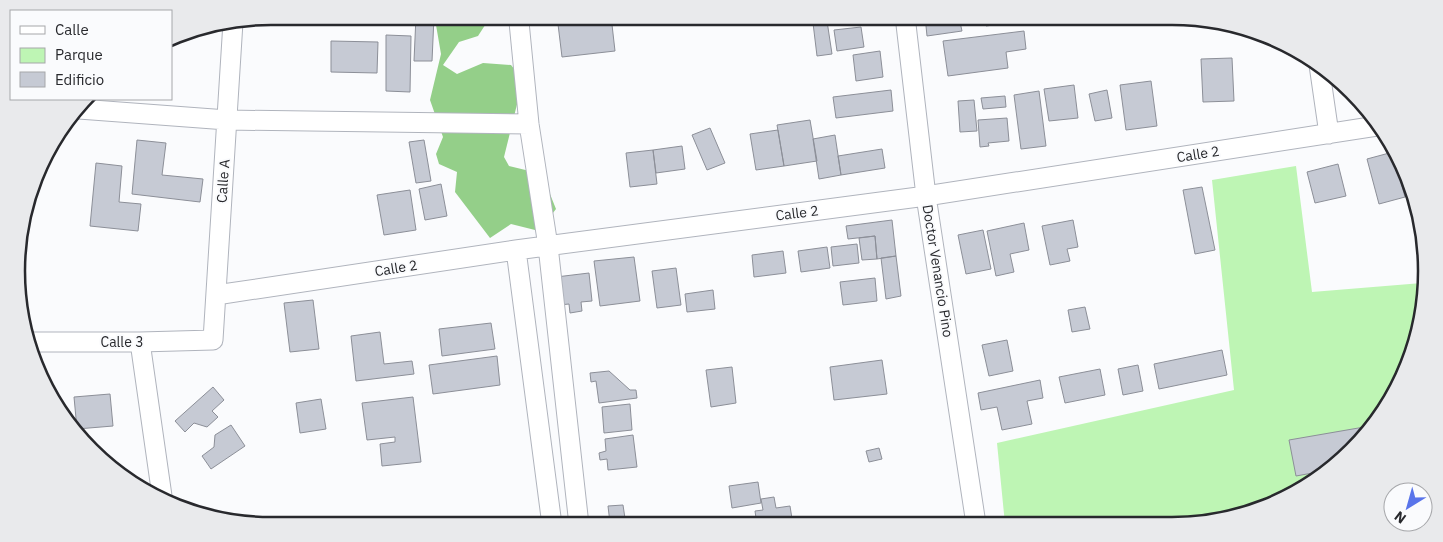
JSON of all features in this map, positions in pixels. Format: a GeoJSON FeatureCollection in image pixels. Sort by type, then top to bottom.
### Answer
{"type":"FeatureCollection","features":[{"type":"Feature","properties":{"kind":"street"},"geometry":{"type":"LineString","coordinates":[[519,25],[529,124],[548,246],[578,517]]}},
{"type":"Feature","properties":{"kind":"street","name":"Doctor Venancio Pino"},"geometry":{"type":"LineString","coordinates":[[906,25],[926,196],[975,517]]}},
{"type":"Feature","properties":{"kind":"street","name":"Calle A"},"geometry":{"type":"LineString","coordinates":[[213,340],[234,28]]}},
{"type":"Feature","properties":{"kind":"street"},"geometry":{"type":"LineString","coordinates":[[1320,75],[1329,134]]}},
{"type":"Feature","properties":{"kind":"street"},"geometry":{"type":"LineString","coordinates":[[86,109],[227,120],[529,124]]}},
{"type":"Feature","properties":{"kind":"street","name":"Calle 2"},"geometry":{"type":"LineString","coordinates":[[216,295],[516,250],[926,196],[1372,127]]}},
{"type":"Feature","properties":{"kind":"street"},"geometry":{"type":"LineString","coordinates":[[516,250],[551,517]]}},
{"type":"Feature","properties":{"kind":"street","name":"Calle 3"},"geometry":{"type":"LineString","coordinates":[[35,342],[213,340]]}},
{"type":"Feature","properties":{"kind":"street"},"geometry":{"type":"LineString","coordinates":[[140,342],[161,492]]}},
{"type":"Feature","properties":{"kind":"green space"},"geometry":{"type":"Polygon","coordinates":[[[436,25],[485,25],[478,36],[459,42],[443,65],[457,74],[483,63],[511,65],[523,80],[504,157],[509,166],[542,174],[556,209],[539,231],[511,224],[490,238],[455,192],[457,172],[439,164],[436,154],[443,137],[430,100],[441,54],[436,25]]]}},
{"type":"Feature","properties":{"kind":"green space"},"geometry":{"type":"Polygon","coordinates":[[[1296,166],[1312,292],[1417,283],[1416,303],[1410,335],[1393,380],[1377,408],[1346,445],[1309,476],[1281,492],[1236,509],[1204,515],[1172,517],[1004,517],[997,443],[1234,390],[1212,180],[1296,166]]]}},
{"type":"Feature","properties":{"kind":"building"},"geometry":{"type":"Polygon","coordinates":[[[416,25],[434,25],[432,61],[414,61],[416,25]]]}},
{"type":"Feature","properties":{"kind":"building"},"geometry":{"type":"Polygon","coordinates":[[[558,25],[612,25],[615,51],[562,57],[558,25]]]}},
{"type":"Feature","properties":{"kind":"building"},"geometry":{"type":"Polygon","coordinates":[[[813,25],[828,25],[832,54],[817,56],[813,25]]]}},
{"type":"Feature","properties":{"kind":"building"},"geometry":{"type":"Polygon","coordinates":[[[926,25],[961,25],[962,31],[927,36],[926,25]]]}},
{"type":"Feature","properties":{"kind":"building"},"geometry":{"type":"Polygon","coordinates":[[[861,27],[864,47],[837,51],[834,30],[861,27]]]}},
{"type":"Feature","properties":{"kind":"building"},"geometry":{"type":"Polygon","coordinates":[[[1024,31],[1026,49],[1006,52],[1008,68],[948,76],[943,41],[1024,31]]]}},
{"type":"Feature","properties":{"kind":"building"},"geometry":{"type":"Polygon","coordinates":[[[386,35],[411,36],[410,92],[386,91],[386,35]]]}},
{"type":"Feature","properties":{"kind":"building"},"geometry":{"type":"Polygon","coordinates":[[[331,41],[378,42],[377,73],[331,72],[331,41]]]}},
{"type":"Feature","properties":{"kind":"building"},"geometry":{"type":"Polygon","coordinates":[[[880,51],[883,77],[856,81],[853,55],[880,51]]]}},
{"type":"Feature","properties":{"kind":"building"},"geometry":{"type":"Polygon","coordinates":[[[1232,58],[1234,101],[1203,102],[1201,59],[1232,58]]]}},
{"type":"Feature","properties":{"kind":"building"},"geometry":{"type":"Polygon","coordinates":[[[1151,81],[1157,126],[1126,130],[1120,85],[1151,81]]]}},
{"type":"Feature","properties":{"kind":"building"},"geometry":{"type":"Polygon","coordinates":[[[1074,85],[1078,118],[1049,121],[1044,89],[1074,85]]]}},
{"type":"Feature","properties":{"kind":"building"},"geometry":{"type":"Polygon","coordinates":[[[891,90],[893,111],[836,118],[833,97],[891,90]]]}},
{"type":"Feature","properties":{"kind":"building"},"geometry":{"type":"Polygon","coordinates":[[[1107,90],[1112,118],[1095,121],[1089,94],[1107,90]]]}},
{"type":"Feature","properties":{"kind":"building"},"geometry":{"type":"Polygon","coordinates":[[[1039,91],[1046,146],[1021,149],[1014,95],[1039,91]]]}},
{"type":"Feature","properties":{"kind":"building"},"geometry":{"type":"Polygon","coordinates":[[[1005,96],[1006,107],[983,109],[981,98],[1005,96]]]}},
{"type":"Feature","properties":{"kind":"building"},"geometry":{"type":"Polygon","coordinates":[[[974,100],[977,131],[960,132],[958,101],[974,100]]]}},
{"type":"Feature","properties":{"kind":"building"},"geometry":{"type":"Polygon","coordinates":[[[1007,118],[1009,141],[988,143],[989,146],[980,147],[978,120],[1007,118]]]}},
{"type":"Feature","properties":{"kind":"building"},"geometry":{"type":"Polygon","coordinates":[[[810,120],[817,161],[784,166],[777,125],[810,120]]]}},
{"type":"Feature","properties":{"kind":"building"},"geometry":{"type":"Polygon","coordinates":[[[710,128],[725,163],[707,170],[692,135],[710,128]]]}},
{"type":"Feature","properties":{"kind":"building"},"geometry":{"type":"Polygon","coordinates":[[[778,130],[784,166],[756,170],[750,134],[778,130]]]}},
{"type":"Feature","properties":{"kind":"building"},"geometry":{"type":"Polygon","coordinates":[[[835,135],[841,175],[819,179],[813,139],[835,135]]]}},
{"type":"Feature","properties":{"kind":"building"},"geometry":{"type":"Polygon","coordinates":[[[137,140],[166,143],[162,175],[203,179],[200,202],[132,194],[137,140]]]}},
{"type":"Feature","properties":{"kind":"building"},"geometry":{"type":"Polygon","coordinates":[[[424,140],[431,181],[416,183],[409,142],[424,140]]]}},
{"type":"Feature","properties":{"kind":"building"},"geometry":{"type":"Polygon","coordinates":[[[682,146],[685,169],[656,173],[653,150],[682,146]]]}},
{"type":"Feature","properties":{"kind":"building"},"geometry":{"type":"Polygon","coordinates":[[[882,149],[885,168],[841,175],[838,156],[882,149]]]}},
{"type":"Feature","properties":{"kind":"building"},"geometry":{"type":"Polygon","coordinates":[[[653,150],[657,184],[630,187],[626,153],[653,150]]]}},
{"type":"Feature","properties":{"kind":"building"},"geometry":{"type":"Polygon","coordinates":[[[1388,153],[1401,182],[1405,197],[1379,204],[1367,159],[1388,153]]]}},
{"type":"Feature","properties":{"kind":"building"},"geometry":{"type":"Polygon","coordinates":[[[96,163],[122,166],[119,202],[141,204],[138,231],[90,226],[96,163]]]}},
{"type":"Feature","properties":{"kind":"building"},"geometry":{"type":"Polygon","coordinates":[[[1338,164],[1346,196],[1315,203],[1307,172],[1338,164]]]}},
{"type":"Feature","properties":{"kind":"building"},"geometry":{"type":"Polygon","coordinates":[[[441,184],[447,216],[425,220],[419,189],[441,184]]]}},
{"type":"Feature","properties":{"kind":"building"},"geometry":{"type":"Polygon","coordinates":[[[1202,187],[1215,250],[1195,254],[1183,190],[1202,187]]]}},
{"type":"Feature","properties":{"kind":"building"},"geometry":{"type":"Polygon","coordinates":[[[410,190],[416,230],[384,235],[377,195],[410,190]]]}},
{"type":"Feature","properties":{"kind":"building"},"geometry":{"type":"Polygon","coordinates":[[[892,220],[896,256],[877,259],[875,236],[848,239],[846,226],[892,220]]]}},
{"type":"Feature","properties":{"kind":"building"},"geometry":{"type":"Polygon","coordinates":[[[1073,220],[1078,247],[1067,249],[1070,261],[1050,265],[1042,226],[1073,220]]]}},
{"type":"Feature","properties":{"kind":"building"},"geometry":{"type":"Polygon","coordinates":[[[1024,223],[1029,250],[1010,254],[1014,272],[996,276],[987,231],[1024,223]]]}},
{"type":"Feature","properties":{"kind":"building"},"geometry":{"type":"Polygon","coordinates":[[[983,230],[991,269],[966,274],[958,235],[983,230]]]}},
{"type":"Feature","properties":{"kind":"building"},"geometry":{"type":"Polygon","coordinates":[[[875,236],[877,259],[862,260],[859,238],[875,236]]]}},
{"type":"Feature","properties":{"kind":"building"},"geometry":{"type":"Polygon","coordinates":[[[857,244],[859,263],[833,266],[831,247],[857,244]]]}},
{"type":"Feature","properties":{"kind":"building"},"geometry":{"type":"Polygon","coordinates":[[[827,247],[830,268],[801,272],[798,251],[827,247]]]}},
{"type":"Feature","properties":{"kind":"building"},"geometry":{"type":"Polygon","coordinates":[[[783,251],[786,273],[754,277],[752,255],[783,251]]]}},
{"type":"Feature","properties":{"kind":"building"},"geometry":{"type":"Polygon","coordinates":[[[896,256],[901,296],[886,299],[881,258],[896,256]]]}},
{"type":"Feature","properties":{"kind":"building"},"geometry":{"type":"Polygon","coordinates":[[[634,257],[640,301],[600,306],[594,261],[634,257]]]}},
{"type":"Feature","properties":{"kind":"building"},"geometry":{"type":"Polygon","coordinates":[[[676,268],[681,305],[657,308],[652,271],[676,268]]]}},
{"type":"Feature","properties":{"kind":"building"},"geometry":{"type":"Polygon","coordinates":[[[589,273],[592,301],[581,302],[582,311],[570,313],[569,304],[559,305],[556,277],[589,273]]]}},
{"type":"Feature","properties":{"kind":"building"},"geometry":{"type":"Polygon","coordinates":[[[875,278],[877,301],[843,305],[840,282],[875,278]]]}},
{"type":"Feature","properties":{"kind":"building"},"geometry":{"type":"Polygon","coordinates":[[[713,290],[715,309],[687,312],[685,294],[713,290]]]}},
{"type":"Feature","properties":{"kind":"building"},"geometry":{"type":"Polygon","coordinates":[[[313,300],[319,349],[290,352],[284,303],[313,300]]]}},
{"type":"Feature","properties":{"kind":"building"},"geometry":{"type":"Polygon","coordinates":[[[1085,307],[1090,329],[1072,332],[1068,310],[1085,307]]]}},
{"type":"Feature","properties":{"kind":"building"},"geometry":{"type":"Polygon","coordinates":[[[491,323],[495,349],[442,356],[439,329],[491,323]]]}},
{"type":"Feature","properties":{"kind":"building"},"geometry":{"type":"Polygon","coordinates":[[[380,332],[384,364],[412,361],[414,374],[356,381],[351,336],[380,332]]]}},
{"type":"Feature","properties":{"kind":"building"},"geometry":{"type":"Polygon","coordinates":[[[1007,340],[1013,371],[989,376],[982,345],[1007,340]]]}},
{"type":"Feature","properties":{"kind":"building"},"geometry":{"type":"Polygon","coordinates":[[[1222,350],[1227,375],[1159,389],[1154,364],[1222,350]]]}},
{"type":"Feature","properties":{"kind":"building"},"geometry":{"type":"Polygon","coordinates":[[[497,356],[500,385],[433,394],[429,365],[497,356]]]}},
{"type":"Feature","properties":{"kind":"building"},"geometry":{"type":"Polygon","coordinates":[[[882,360],[887,394],[834,400],[830,367],[882,360]]]}},
{"type":"Feature","properties":{"kind":"building"},"geometry":{"type":"Polygon","coordinates":[[[1138,365],[1143,391],[1123,395],[1118,369],[1138,365]]]}},
{"type":"Feature","properties":{"kind":"building"},"geometry":{"type":"Polygon","coordinates":[[[732,367],[736,403],[711,407],[706,370],[732,367]]]}},
{"type":"Feature","properties":{"kind":"building"},"geometry":{"type":"Polygon","coordinates":[[[1100,369],[1105,395],[1065,403],[1059,377],[1100,369]]]}},
{"type":"Feature","properties":{"kind":"building"},"geometry":{"type":"Polygon","coordinates":[[[609,371],[630,390],[636,390],[637,398],[599,403],[596,381],[591,382],[590,373],[609,371]]]}},
{"type":"Feature","properties":{"kind":"building"},"geometry":{"type":"Polygon","coordinates":[[[1040,380],[1043,398],[1027,401],[1032,424],[1002,430],[997,407],[981,410],[978,393],[1040,380]]]}},
{"type":"Feature","properties":{"kind":"building"},"geometry":{"type":"Polygon","coordinates":[[[213,387],[224,400],[212,411],[218,417],[207,427],[194,423],[185,432],[175,421],[213,387]]]}},
{"type":"Feature","properties":{"kind":"building"},"geometry":{"type":"Polygon","coordinates":[[[110,394],[113,426],[82,429],[76,421],[74,397],[110,394]]]}},
{"type":"Feature","properties":{"kind":"building"},"geometry":{"type":"Polygon","coordinates":[[[413,397],[421,462],[382,466],[380,444],[395,442],[395,437],[367,440],[362,403],[413,397]]]}},
{"type":"Feature","properties":{"kind":"building"},"geometry":{"type":"Polygon","coordinates":[[[321,399],[326,429],[300,433],[296,403],[321,399]]]}},
{"type":"Feature","properties":{"kind":"building"},"geometry":{"type":"Polygon","coordinates":[[[630,404],[632,430],[604,433],[602,407],[630,404]]]}},
{"type":"Feature","properties":{"kind":"building"},"geometry":{"type":"Polygon","coordinates":[[[231,425],[245,446],[211,469],[202,456],[214,447],[215,435],[231,425]]]}},
{"type":"Feature","properties":{"kind":"building"},"geometry":{"type":"Polygon","coordinates":[[[1362,427],[1346,445],[1313,473],[1296,476],[1289,440],[1362,427]]]}},
{"type":"Feature","properties":{"kind":"building"},"geometry":{"type":"Polygon","coordinates":[[[633,435],[637,467],[608,470],[607,459],[600,460],[599,453],[606,451],[605,439],[633,435]]]}},
{"type":"Feature","properties":{"kind":"building"},"geometry":{"type":"Polygon","coordinates":[[[879,448],[882,459],[869,462],[866,451],[879,448]]]}},
{"type":"Feature","properties":{"kind":"building"},"geometry":{"type":"Polygon","coordinates":[[[758,482],[761,503],[732,508],[729,486],[758,482]]]}},
{"type":"Feature","properties":{"kind":"building"},"geometry":{"type":"Polygon","coordinates":[[[774,497],[776,508],[790,506],[792,517],[756,517],[755,511],[763,510],[761,499],[774,497]]]}},
{"type":"Feature","properties":{"kind":"building"},"geometry":{"type":"Polygon","coordinates":[[[623,505],[625,517],[609,517],[608,506],[623,505]]]}}]}
